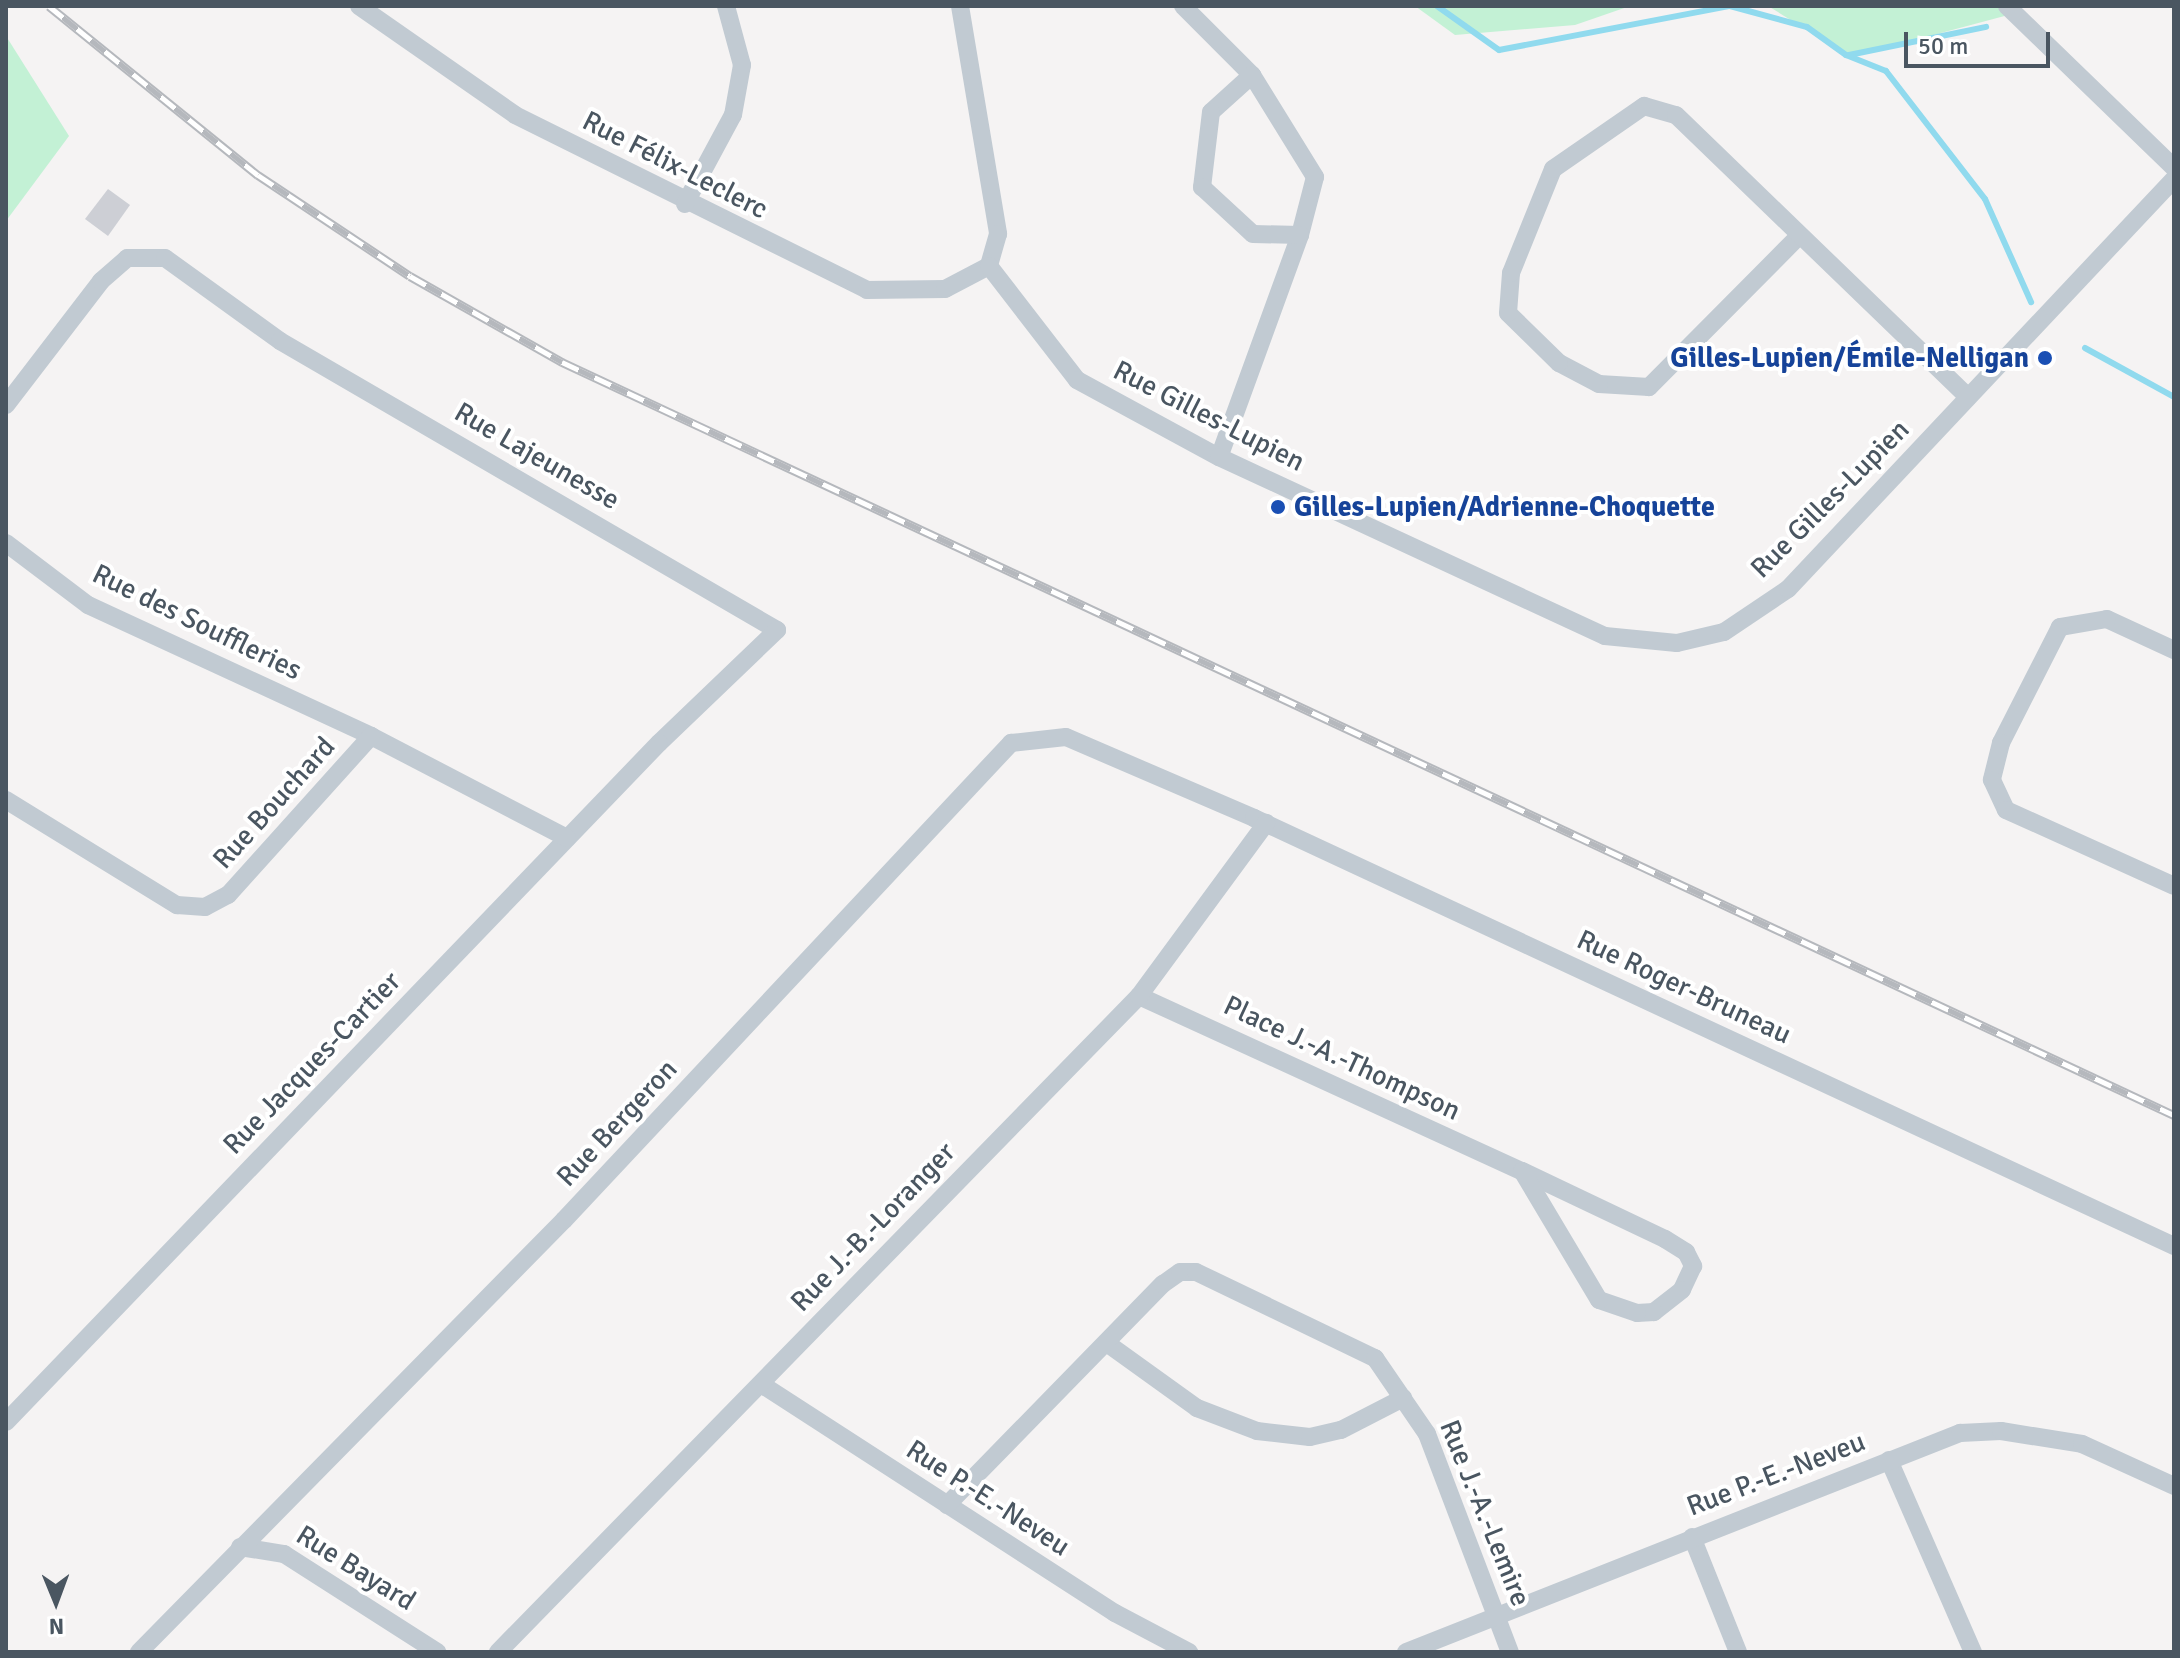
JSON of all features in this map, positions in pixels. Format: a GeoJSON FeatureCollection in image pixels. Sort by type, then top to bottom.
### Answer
{"type":"FeatureCollection","features":[{"type":"Feature","properties":{"kind":"street","name":"Rue Félix-Leclerc"},"geometry":{"type":"LineString","coordinates":[[359,6],[515,115],[685,204],[867,290],[945,289],[989,266]]}},
{"type":"Feature","properties":{"kind":"street"},"geometry":{"type":"LineString","coordinates":[[685,204],[733,115],[742,65],[726,6]]}},
{"type":"Feature","properties":{"kind":"street"},"geometry":{"type":"LineString","coordinates":[[962,6],[998,234],[989,266]]}},
{"type":"Feature","properties":{"kind":"street"},"geometry":{"type":"LineString","coordinates":[[1183,6],[1252,75],[1315,177],[1300,235],[1219,457]]}},
{"type":"Feature","properties":{"kind":"street"},"geometry":{"type":"LineString","coordinates":[[2007,6],[2174,168]]}},
{"type":"Feature","properties":{"kind":"street"},"geometry":{"type":"LineString","coordinates":[[1252,75],[1211,112],[1202,187],[1253,234],[1300,235]]}},
{"type":"Feature","properties":{"kind":"street"},"geometry":{"type":"LineString","coordinates":[[1799,236],[1649,387],[1599,384],[1559,363],[1508,313],[1511,273],[1553,169],[1644,106],[1676,115],[1968,397]]}},
{"type":"Feature","properties":{"kind":"street","name":"Rue Gilles-Lupien"},"geometry":{"type":"LineString","coordinates":[[989,266],[1077,380],[1219,457],[1605,636],[1677,643],[1724,632],[1788,589],[2174,179]]}},
{"type":"Feature","properties":{"kind":"street","name":"Rue Lajeunesse"},"geometry":{"type":"LineString","coordinates":[[6,405],[101,281],[127,258],[165,258],[280,341],[777,630],[659,743]]}},
{"type":"Feature","properties":{"kind":"street","name":"Rue des Souffleries"},"geometry":{"type":"LineString","coordinates":[[6,543],[88,605],[371,736],[567,838]]}},
{"type":"Feature","properties":{"kind":"street"},"geometry":{"type":"LineString","coordinates":[[2174,650],[2107,619],[2060,627],[2001,743],[1992,780],[2006,810],[2174,886]]}},
{"type":"Feature","properties":{"kind":"street","name":"Rue Bouchard"},"geometry":{"type":"LineString","coordinates":[[6,800],[177,905],[205,907],[228,895],[371,736]]}},
{"type":"Feature","properties":{"kind":"street","name":"Rue Bergeron"},"geometry":{"type":"LineString","coordinates":[[139,1652],[564,1220],[1011,743],[1066,737],[1168,782]]}},
{"type":"Feature","properties":{"kind":"street","name":"Rue Jacques-Cartier"},"geometry":{"type":"LineString","coordinates":[[6,1422],[659,743]]}},
{"type":"Feature","properties":{"kind":"street","name":"Rue Roger-Bruneau"},"geometry":{"type":"LineString","coordinates":[[1168,782],[1266,823],[2174,1246]]}},
{"type":"Feature","properties":{"kind":"street","name":"Rue J.-B.-Loranger"},"geometry":{"type":"LineString","coordinates":[[498,1652],[1139,996],[1266,823]]}},
{"type":"Feature","properties":{"kind":"street","name":"Place J.-A.-Thompson"},"geometry":{"type":"LineString","coordinates":[[1139,996],[1522,1171],[1686,1252],[1693,1266],[1682,1290],[1654,1312],[1637,1313],[1599,1300],[1522,1171]]}},
{"type":"Feature","properties":{"kind":"street","name":"Rue J.-A.-Lemire"},"geometry":{"type":"LineString","coordinates":[[947,1505],[1108,1344],[1163,1284],[1180,1272],[1196,1272],[1375,1358],[1427,1434],[1510,1652]]}},
{"type":"Feature","properties":{"kind":"street","name":"Rue J.-A.-Lemire"},"geometry":{"type":"LineString","coordinates":[[1108,1344],[1197,1408],[1257,1431],[1310,1437],[1341,1430],[1403,1398]]}},
{"type":"Feature","properties":{"kind":"street","name":"Rue P.-E.-Neveu"},"geometry":{"type":"LineString","coordinates":[[761,1384],[1115,1613],[1189,1652]]}},
{"type":"Feature","properties":{"kind":"street","name":"Rue P.-E.-Neveu"},"geometry":{"type":"LineString","coordinates":[[1406,1652],[1960,1433],[2001,1431],[2082,1444],[2174,1486]]}},
{"type":"Feature","properties":{"kind":"street"},"geometry":{"type":"LineString","coordinates":[[1889,1460],[1973,1652]]}},
{"type":"Feature","properties":{"kind":"street"},"geometry":{"type":"LineString","coordinates":[[1692,1537],[1738,1652]]}},
{"type":"Feature","properties":{"kind":"street","name":"Rue Bayard"},"geometry":{"type":"LineString","coordinates":[[240,1547],[284,1554],[437,1652]]}},
{"type":"Feature","properties":{"kind":"green space"},"geometry":{"type":"Polygon","coordinates":[[[1415,6],[1630,6],[1575,25],[1455,35],[1415,6]]]}},
{"type":"Feature","properties":{"kind":"green space"},"geometry":{"type":"Polygon","coordinates":[[[1768,6],[2004,6],[2012,14],[1851,57],[1768,6]]]}},
{"type":"Feature","properties":{"kind":"green space"},"geometry":{"type":"Polygon","coordinates":[[[6,36],[69,136],[6,221],[6,36]]]}},
{"type":"Feature","properties":{"kind":"building"},"geometry":{"type":"Polygon","coordinates":[[[108,189],[130,205],[108,236],[85,219],[108,189]]]}},
{"type":"Feature","properties":{"kind":"waterway"},"geometry":{"type":"LineString","coordinates":[[1437,6],[1499,50],[1729,6]]}},
{"type":"Feature","properties":{"kind":"waterway"},"geometry":{"type":"LineString","coordinates":[[1730,6],[1807,27],[1846,55],[1886,71],[1985,199],[2031,302]]}},
{"type":"Feature","properties":{"kind":"waterway"},"geometry":{"type":"LineString","coordinates":[[1849,55],[1986,27]]}},
{"type":"Feature","properties":{"kind":"waterway"},"geometry":{"type":"LineString","coordinates":[[2085,348],[2174,397]]}},
{"type":"Feature","properties":{"kind":"railway"},"geometry":{"type":"LineString","coordinates":[[49,6],[258,175],[410,276],[562,362],[2174,1115]]}},
{"type":"Feature","properties":{"kind":"place","name":"Gilles-Lupien/Émile-Nelligan"},"geometry":{"type":"Point","coordinates":[2045,358]}},
{"type":"Feature","properties":{"kind":"place","name":"Gilles-Lupien/Adrienne-Choquette"},"geometry":{"type":"Point","coordinates":[1278,507]}}]}
